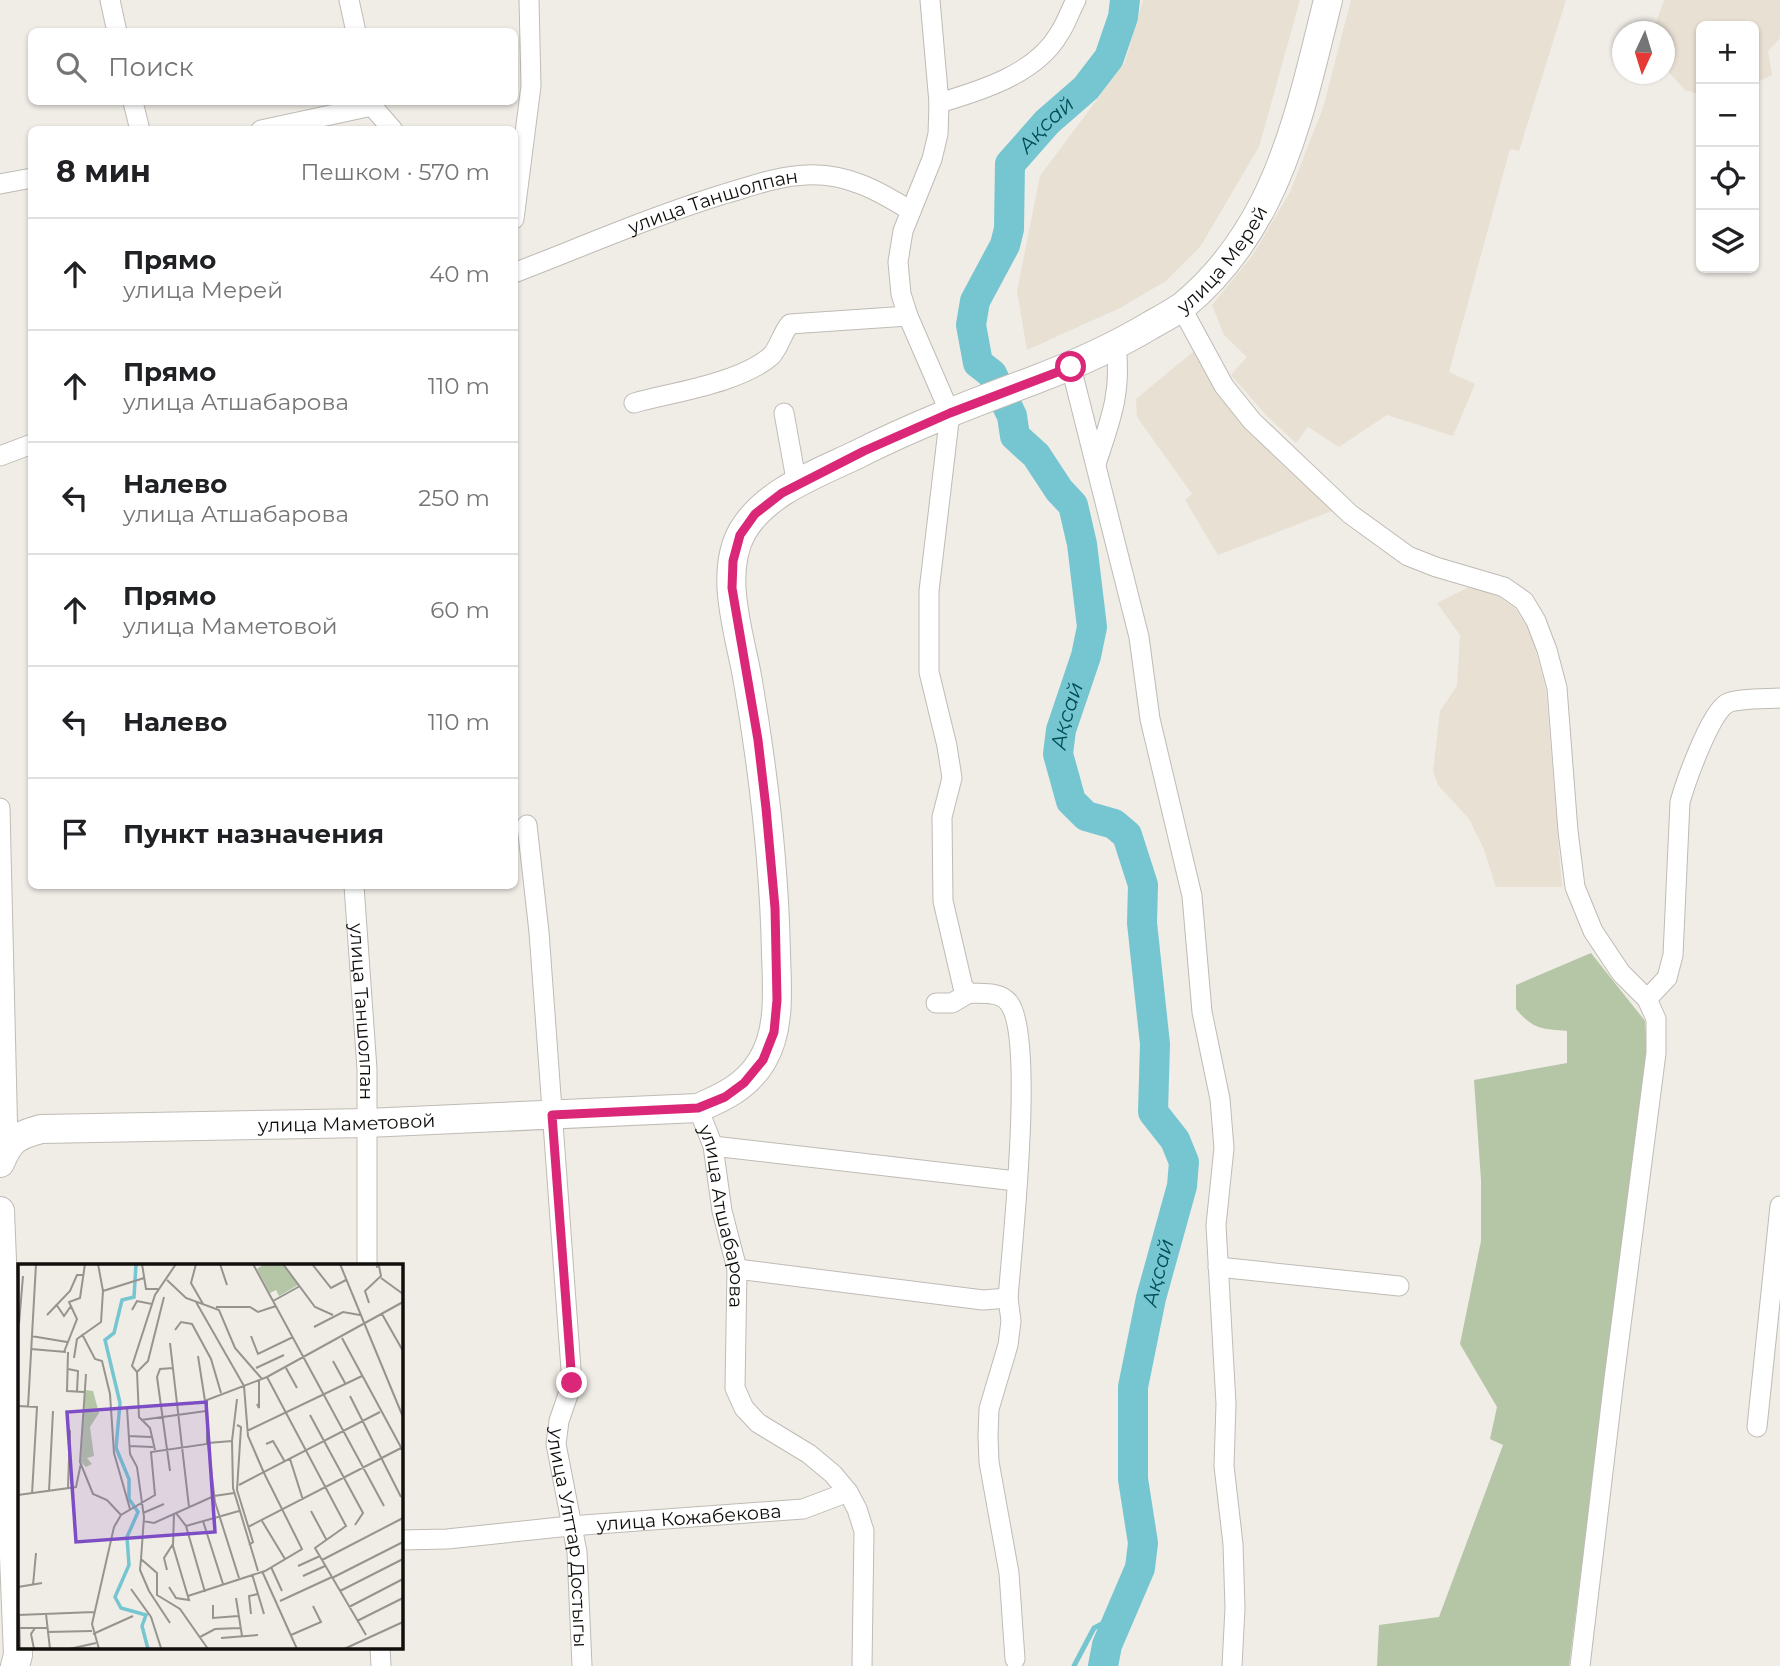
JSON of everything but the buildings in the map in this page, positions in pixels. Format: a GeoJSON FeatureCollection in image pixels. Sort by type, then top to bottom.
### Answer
{"type":"FeatureCollection","features":[{"type":"Feature","properties":{"kind":"main road","name":"улица Мерей"},"geometry":{"type":"LineString","coordinates":[[982,401],[1071,367],[1116,346],[1181,307],[1217,274],[1243,239],[1265,201],[1304,93],[1328,0]]}},
{"type":"Feature","properties":{"kind":"main road","name":"улица Атшабарова"},"geometry":{"type":"LineString","coordinates":[[698,1108],[725,1097],[744,1083],[763,1060],[774,1032],[777,1000],[775,908],[766,808],[758,740],[732,588],[733,561],[740,535],[755,514],[782,493],[864,451],[982,401]]}},
{"type":"Feature","properties":{"kind":"main road","name":"улица Маметовой"},"geometry":{"type":"LineString","coordinates":[[3,1150],[22,1135],[41,1129],[367,1123],[698,1108]]}},
{"type":"Feature","properties":{"kind":"main road"},"geometry":{"type":"LineString","coordinates":[[0,1211],[17,1552],[18,1655],[15,1666]]}},
{"type":"Feature","properties":{"kind":"street"},"geometry":{"type":"LineString","coordinates":[[110,0],[116,28]]}},
{"type":"Feature","properties":{"kind":"street"},"geometry":{"type":"LineString","coordinates":[[349,0],[355,28]]}},
{"type":"Feature","properties":{"kind":"street"},"geometry":{"type":"LineString","coordinates":[[518,188],[531,86],[529,0]]}},
{"type":"Feature","properties":{"kind":"street"},"geometry":{"type":"LineString","coordinates":[[930,0],[939,103],[938,134],[932,159],[903,231],[898,262],[901,294],[908,316],[950,413],[929,591],[929,672],[947,746],[951,778],[942,817],[943,901],[959,975],[963,987],[969,993]]}},
{"type":"Feature","properties":{"kind":"street"},"geometry":{"type":"LineString","coordinates":[[939,103],[990,88],[1032,64],[1058,37],[1076,0]]}},
{"type":"Feature","properties":{"kind":"street"},"geometry":{"type":"LineString","coordinates":[[134,105],[139,126]]}},
{"type":"Feature","properties":{"kind":"street"},"geometry":{"type":"LineString","coordinates":[[278,126],[367,105]]}},
{"type":"Feature","properties":{"kind":"street"},"geometry":{"type":"LineString","coordinates":[[372,105],[390,126]]}},
{"type":"Feature","properties":{"kind":"street","name":"улица Таншолпан"},"geometry":{"type":"LineString","coordinates":[[518,271],[690,205],[778,178],[809,174],[849,179],[877,190],[911,211]]}},
{"type":"Feature","properties":{"kind":"street"},"geometry":{"type":"LineString","coordinates":[[0,184],[28,179]]}},
{"type":"Feature","properties":{"kind":"street"},"geometry":{"type":"LineString","coordinates":[[1181,307],[1224,386],[1252,421],[1350,514],[1408,556],[1504,587],[1524,601],[1540,631],[1557,688],[1568,831],[1576,887],[1593,931],[1621,973],[1647,999],[1657,1019],[1656,1053],[1580,1666]]}},
{"type":"Feature","properties":{"kind":"street"},"geometry":{"type":"LineString","coordinates":[[634,403],[746,373],[773,354],[782,333],[790,324],[908,316]]}},
{"type":"Feature","properties":{"kind":"street"},"geometry":{"type":"LineString","coordinates":[[1096,464],[1116,401],[1120,371],[1116,346]]}},
{"type":"Feature","properties":{"kind":"street"},"geometry":{"type":"LineString","coordinates":[[1071,367],[1139,637],[1150,719],[1192,896],[1202,1012],[1220,1099],[1224,1148],[1216,1225],[1226,1404],[1224,1466],[1233,1544],[1235,1608],[1232,1666]]}},
{"type":"Feature","properties":{"kind":"street"},"geometry":{"type":"LineString","coordinates":[[784,413],[797,485]]}},
{"type":"Feature","properties":{"kind":"street"},"geometry":{"type":"LineString","coordinates":[[0,456],[28,446]]}},
{"type":"Feature","properties":{"kind":"street"},"geometry":{"type":"LineString","coordinates":[[1647,999],[1667,978],[1673,955],[1680,802],[1686,780],[1717,713],[1728,702],[1780,698]]}},
{"type":"Feature","properties":{"kind":"street"},"geometry":{"type":"LineString","coordinates":[[0,808],[3,1150]]}},
{"type":"Feature","properties":{"kind":"street","name":"улица Улттар Достыгы"},"geometry":{"type":"LineString","coordinates":[[527,825],[539,932],[572,1383],[559,1421],[556,1444],[577,1552],[582,1666]]}},
{"type":"Feature","properties":{"kind":"street","name":"улица Таншолпан"},"geometry":{"type":"LineString","coordinates":[[354,889],[366,1069],[367,1264]]}},
{"type":"Feature","properties":{"kind":"street"},"geometry":{"type":"LineString","coordinates":[[936,1003],[952,1003],[969,993],[1000,995],[1010,1004],[1017,1023],[1022,1069],[1021,1130],[1008,1298],[1011,1321],[1008,1345],[989,1409],[988,1436],[989,1462],[1009,1573],[1015,1659]]}},
{"type":"Feature","properties":{"kind":"street","name":"улица Атшабарова"},"geometry":{"type":"LineString","coordinates":[[698,1108],[713,1146],[722,1211],[737,1269],[735,1388],[744,1408],[758,1423],[809,1454],[833,1474],[848,1492],[857,1509],[864,1531],[862,1666]]}},
{"type":"Feature","properties":{"kind":"street"},"geometry":{"type":"LineString","coordinates":[[713,1146],[1016,1181]]}},
{"type":"Feature","properties":{"kind":"street"},"geometry":{"type":"LineString","coordinates":[[1757,1427],[1780,1206]]}},
{"type":"Feature","properties":{"kind":"street"},"geometry":{"type":"LineString","coordinates":[[1218,1267],[1399,1286]]}},
{"type":"Feature","properties":{"kind":"street"},"geometry":{"type":"LineString","coordinates":[[737,1269],[983,1300],[1008,1298]]}},
{"type":"Feature","properties":{"kind":"street","name":"улица Кожабекова"},"geometry":{"type":"LineString","coordinates":[[402,1540],[447,1539],[570,1525],[803,1509],[848,1492]]}},
{"type":"Feature","properties":{"kind":"street"},"geometry":{"type":"LineString","coordinates":[[380,1648],[381,1666]]}},
{"type":"Feature","properties":{"kind":"shaded area"},"geometry":{"type":"Polygon","coordinates":[[[1143,0],[1300,0],[1259,147],[1200,247],[1166,281],[1120,308],[1027,350],[1017,291],[1040,176],[1125,62],[1143,0]]]}},
{"type":"Feature","properties":{"kind":"shaded area"},"geometry":{"type":"Polygon","coordinates":[[[1351,0],[1566,0],[1519,151],[1510,149],[1449,372],[1475,384],[1453,436],[1387,415],[1339,447],[1308,427],[1296,443],[1266,415],[1231,375],[1247,357],[1224,335],[1212,305],[1253,255],[1290,192],[1323,108],[1351,0]]]}},
{"type":"Feature","properties":{"kind":"shaded area"},"geometry":{"type":"Polygon","coordinates":[[[1664,0],[1780,0],[1780,38],[1768,51],[1772,75],[1759,82],[1759,21],[1696,21],[1696,93],[1685,90],[1675,79],[1675,21],[1657,21],[1664,0]]]}},
{"type":"Feature","properties":{"kind":"shaded area"},"geometry":{"type":"Polygon","coordinates":[[[1195,350],[1261,442],[1332,511],[1218,555],[1185,500],[1192,494],[1137,417],[1136,399],[1195,350]]]}},
{"type":"Feature","properties":{"kind":"shaded area"},"geometry":{"type":"Polygon","coordinates":[[[1471,586],[1498,596],[1515,608],[1531,633],[1546,690],[1562,887],[1496,887],[1483,847],[1469,819],[1438,785],[1433,771],[1440,711],[1457,686],[1460,635],[1437,603],[1471,586]]]}},
{"type":"Feature","properties":{"kind":"green space"},"geometry":{"type":"Polygon","coordinates":[[[1591,953],[1645,1021],[1647,1055],[1569,1666],[1377,1666],[1379,1625],[1439,1617],[1503,1445],[1490,1439],[1497,1407],[1460,1344],[1481,1241],[1481,1180],[1474,1080],[1567,1063],[1567,1031],[1543,1028],[1527,1021],[1516,1009],[1516,985],[1591,953]]]}},
{"type":"Feature","properties":{"kind":"waterway","name":"Ақсай"},"geometry":{"type":"LineString","coordinates":[[1103,1666],[1107,1645],[1140,1568],[1143,1543],[1133,1479],[1133,1387],[1151,1298],[1182,1186],[1184,1162],[1175,1140],[1153,1112],[1155,1044],[1142,923],[1143,885],[1127,835],[1114,824],[1086,816],[1071,801],[1058,754],[1061,730],[1086,656],[1092,627],[1082,544],[1073,505],[1059,490],[1036,455],[1015,436],[1012,416],[992,374],[978,363],[971,325],[975,301],[1005,245],[1009,229],[1010,164],[1047,122],[1086,88],[1109,58],[1123,17],[1125,0]]}},
{"type":"Feature","properties":{"kind":"waterway"},"geometry":{"type":"LineString","coordinates":[[1074,1666],[1094,1628],[1121,1614]]}},
{"type":"Feature","properties":{"kind":"route"},"geometry":{"type":"LineString","coordinates":[[572,1383],[552,1115],[698,1108],[725,1097],[744,1083],[763,1060],[774,1032],[777,1000],[775,908],[766,808],[758,740],[732,588],[733,561],[740,535],[755,514],[782,493],[817,474],[950,413],[1071,367]]}}]}
